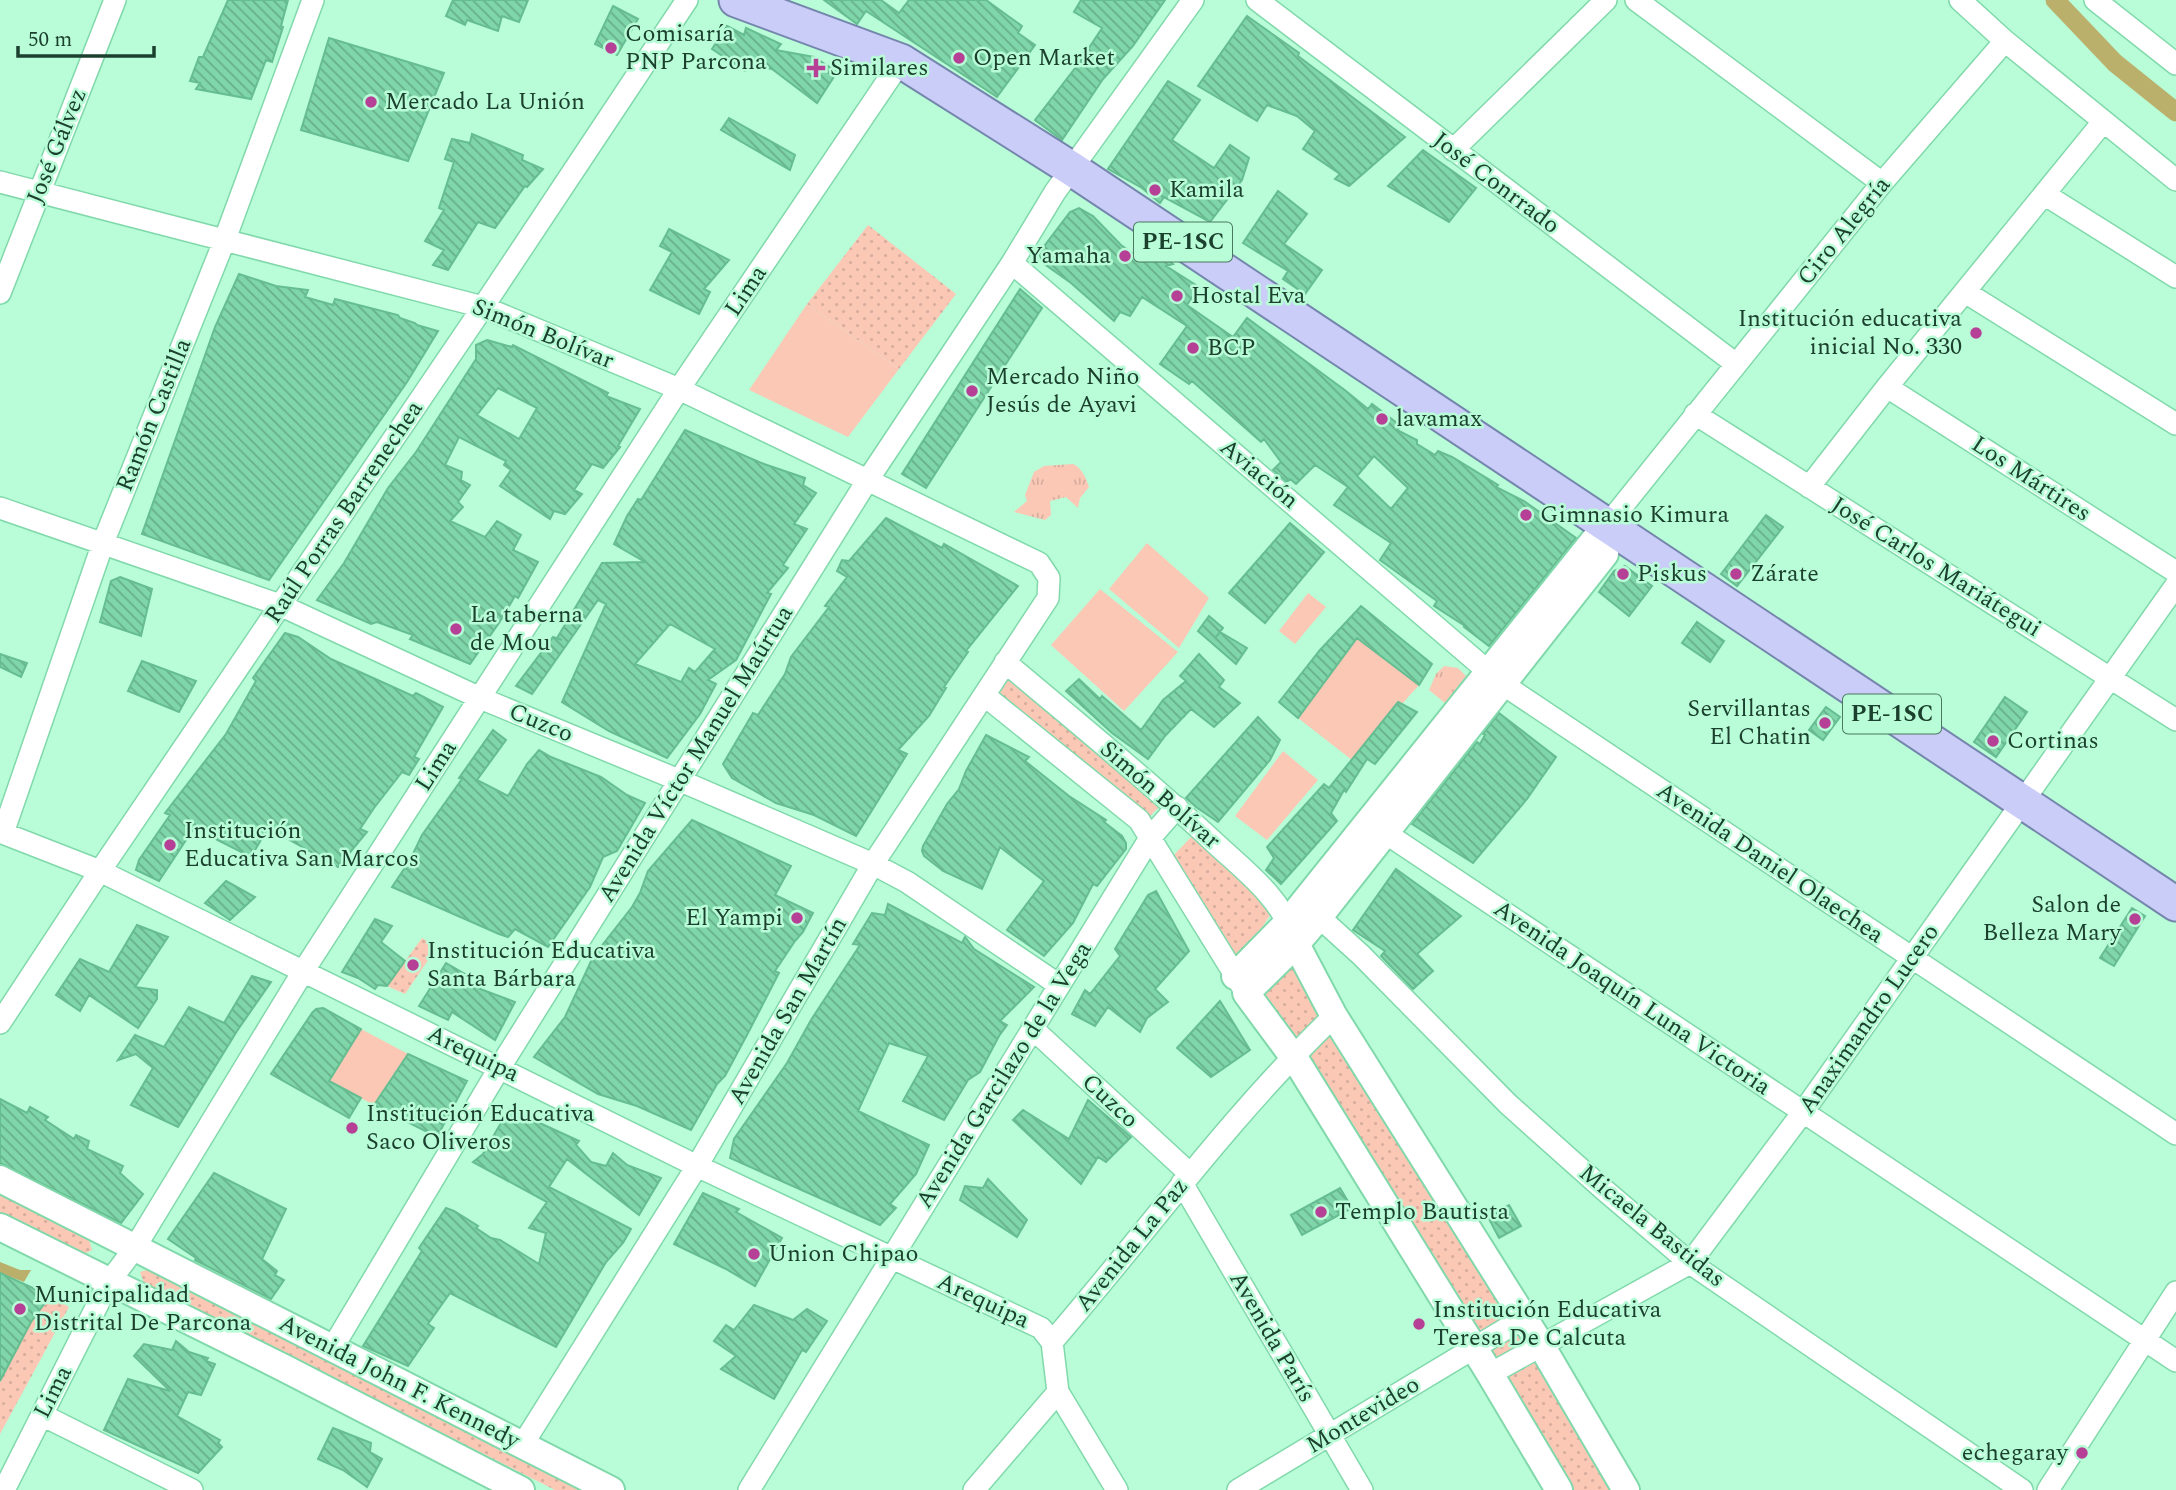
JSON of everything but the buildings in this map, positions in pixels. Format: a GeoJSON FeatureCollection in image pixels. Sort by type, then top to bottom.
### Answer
{"type":"FeatureCollection","features":[{"type":"Feature","properties":{"kind":"main road","name":"PE-1SC"},"geometry":{"type":"LineString","coordinates":[[738,0],[901,61],[1072,169],[2176,904]]}},
{"type":"Feature","properties":{"kind":"street","name":"José Gálvez"},"geometry":{"type":"LineString","coordinates":[[0,293],[115,0]]}},
{"type":"Feature","properties":{"kind":"street","name":"Ramón Castilla"},"geometry":{"type":"LineString","coordinates":[[2,833],[103,543],[225,239],[313,0]]}},
{"type":"Feature","properties":{"kind":"street","name":"Raúl Porras Barrenechea"},"geometry":{"type":"LineString","coordinates":[[0,1023],[687,0]]}},
{"type":"Feature","properties":{"kind":"street","name":"Avenida Víctor Manuel Maúrtua"},"geometry":{"type":"LineString","coordinates":[[333,1347],[500,1067],[867,481],[1072,169],[1193,0]]}},
{"type":"Feature","properties":{"kind":"street","name":"José Conrrado"},"geometry":{"type":"LineString","coordinates":[[1257,0],[1736,364]]}},
{"type":"Feature","properties":{"kind":"street"},"geometry":{"type":"LineString","coordinates":[[1453,150],[1606,0]]}},
{"type":"Feature","properties":{"kind":"street"},"geometry":{"type":"LineString","coordinates":[[1636,0],[1882,183]]}},
{"type":"Feature","properties":{"kind":"street"},"geometry":{"type":"LineString","coordinates":[[1960,0],[2005,41],[2176,180]]}},
{"type":"Feature","properties":{"kind":"street"},"geometry":{"type":"LineString","coordinates":[[2095,0],[2176,64]]}},
{"type":"Feature","properties":{"kind":"street","name":"Ciro Alegría"},"geometry":{"type":"LineString","coordinates":[[1608,524],[1882,183],[2005,41]]}},
{"type":"Feature","properties":{"kind":"street","name":"Lima"},"geometry":{"type":"LineString","coordinates":[[4,1490],[109,1282],[134,1249],[304,970],[679,389],[901,61]]}},
{"type":"Feature","properties":{"kind":"street"},"geometry":{"type":"LineString","coordinates":[[1809,487],[1886,387],[2103,122]]}},
{"type":"Feature","properties":{"kind":"street","name":"Simón Bolívar"},"geometry":{"type":"LineString","coordinates":[[0,182],[483,307],[679,389],[1039,563],[1049,578]]}},
{"type":"Feature","properties":{"kind":"street"},"geometry":{"type":"LineString","coordinates":[[2043,194],[2176,277]]}},
{"type":"Feature","properties":{"kind":"street","name":"Aviación"},"geometry":{"type":"LineString","coordinates":[[1012,263],[1497,678]]}},
{"type":"Feature","properties":{"kind":"street"},"geometry":{"type":"LineString","coordinates":[[1965,292],[2176,424]]}},
{"type":"Feature","properties":{"kind":"street","name":"Los Mártires"},"geometry":{"type":"LineString","coordinates":[[1886,387],[2176,572]]}},
{"type":"Feature","properties":{"kind":"street","name":"José Carlos Mariátegui"},"geometry":{"type":"LineString","coordinates":[[1695,414],[2176,720]]}},
{"type":"Feature","properties":{"kind":"street","name":"Cuzco"},"geometry":{"type":"LineString","coordinates":[[0,508],[279,605],[480,698],[873,864],[907,882],[1059,985]]}},
{"type":"Feature","properties":{"kind":"street"},"geometry":{"type":"LineString","coordinates":[[1559,1490],[1293,1056],[1240,985],[1292,933],[1497,678],[1605,554],[1608,524]]}},
{"type":"Feature","properties":{"kind":"street","name":"Avenida San Martín"},"geometry":{"type":"LineString","coordinates":[[523,1444],[697,1166],[873,864],[1048,598],[1049,578]]}},
{"type":"Feature","properties":{"kind":"street","name":"Anaximandro Lucero"},"geometry":{"type":"LineString","coordinates":[[1490,1374],[1690,1263],[1803,1112],[2176,585]]}},
{"type":"Feature","properties":{"kind":"street","name":"Simón Bolívar"},"geometry":{"type":"LineString","coordinates":[[1005,662],[1177,807],[1262,887],[1280,906],[1292,933]]}},
{"type":"Feature","properties":{"kind":"street","name":"Avenida Daniel Olaechea"},"geometry":{"type":"LineString","coordinates":[[1497,678],[2176,1134]]}},
{"type":"Feature","properties":{"kind":"street","name":"Simón Bolívar"},"geometry":{"type":"LineString","coordinates":[[984,695],[1139,820],[1240,985]]}},
{"type":"Feature","properties":{"kind":"street","name":"Avenida Garcilazo de la Vega"},"geometry":{"type":"LineString","coordinates":[[749,1490],[1150,838],[1177,807]]}},
{"type":"Feature","properties":{"kind":"street"},"geometry":{"type":"LineString","coordinates":[[1292,933],[1320,917],[1376,827]]}},
{"type":"Feature","properties":{"kind":"street","name":"Avenida Joaquín Luna Victoria"},"geometry":{"type":"LineString","coordinates":[[1376,827],[2176,1361]]}},
{"type":"Feature","properties":{"kind":"street","name":"Arequipa"},"geometry":{"type":"LineString","coordinates":[[2,833],[100,871],[697,1166],[1041,1328],[1052,1342]]}},
{"type":"Feature","properties":{"kind":"street","name":"Micaela Bastidas"},"geometry":{"type":"LineString","coordinates":[[1320,917],[1508,1104],[1690,1263],[2022,1490]]}},
{"type":"Feature","properties":{"kind":"street"},"geometry":{"type":"LineString","coordinates":[[1292,933],[1334,1016],[1541,1345],[1626,1490]]}},
{"type":"Feature","properties":{"kind":"street","name":"Avenida La Paz"},"geometry":{"type":"LineString","coordinates":[[1052,1342],[1185,1178],[1293,1056],[1334,1016]]}},
{"type":"Feature","properties":{"kind":"street","name":"Cuzco"},"geometry":{"type":"LineString","coordinates":[[1031,1028],[1185,1178]]}},
{"type":"Feature","properties":{"kind":"street","name":"Avenida París"},"geometry":{"type":"LineString","coordinates":[[1185,1178],[1362,1490]]}},
{"type":"Feature","properties":{"kind":"street","name":"Avenida John F. Kennedy"},"geometry":{"type":"LineString","coordinates":[[0,1179],[611,1490]]}},
{"type":"Feature","properties":{"kind":"street","name":"Avenida John F. Kennedy"},"geometry":{"type":"LineString","coordinates":[[0,1227],[284,1368],[494,1484],[521,1490]]}},
{"type":"Feature","properties":{"kind":"street"},"geometry":{"type":"LineString","coordinates":[[2048,1490],[2176,1292]]}},
{"type":"Feature","properties":{"kind":"street","name":"Montevideo"},"geometry":{"type":"LineString","coordinates":[[1238,1490],[1524,1318]]}},
{"type":"Feature","properties":{"kind":"street"},"geometry":{"type":"LineString","coordinates":[[1052,1342],[1058,1392],[1117,1490]]}},
{"type":"Feature","properties":{"kind":"street"},"geometry":{"type":"LineString","coordinates":[[974,1490],[1058,1392]]}},
{"type":"Feature","properties":{"kind":"street"},"geometry":{"type":"LineString","coordinates":[[42,1415],[192,1490]]}},
{"type":"Feature","properties":{"kind":"green space"},"geometry":{"type":"Polygon","coordinates":[[[868,225],[956,294],[899,369],[807,304],[868,225]]]}},
{"type":"Feature","properties":{"kind":"green space"},"geometry":{"type":"Polygon","coordinates":[[[807,304],[899,369],[848,437],[749,390],[807,304]]]}},
{"type":"Feature","properties":{"kind":"green space"},"geometry":{"type":"Polygon","coordinates":[[[1073,464],[1081,471],[1089,487],[1080,498],[1078,508],[1066,497],[1050,501],[1051,515],[1045,520],[1014,512],[1027,501],[1025,495],[1034,472],[1044,466],[1073,464]]]}},
{"type":"Feature","properties":{"kind":"green space"},"geometry":{"type":"Polygon","coordinates":[[[1147,543],[1209,598],[1179,648],[1109,589],[1147,543]]]}},
{"type":"Feature","properties":{"kind":"green space"},"geometry":{"type":"Polygon","coordinates":[[[1100,589],[1178,652],[1124,711],[1051,645],[1100,589]]]}},
{"type":"Feature","properties":{"kind":"green space"},"geometry":{"type":"Polygon","coordinates":[[[1308,593],[1326,607],[1295,644],[1279,631],[1308,593]]]}},
{"type":"Feature","properties":{"kind":"green space"},"geometry":{"type":"Polygon","coordinates":[[[1361,632],[1362,642],[1419,685],[1352,760],[1298,718],[1361,632]]]}},
{"type":"Feature","properties":{"kind":"green space"},"geometry":{"type":"Polygon","coordinates":[[[1444,666],[1458,668],[1466,676],[1445,703],[1429,690],[1436,674],[1444,666]]]}},
{"type":"Feature","properties":{"kind":"green space"},"geometry":{"type":"Polygon","coordinates":[[[1010,676],[1163,803],[1150,816],[998,696],[1010,676]]]}},
{"type":"Feature","properties":{"kind":"green space"},"geometry":{"type":"Polygon","coordinates":[[[1283,751],[1318,780],[1267,840],[1235,816],[1283,751]]]}},
{"type":"Feature","properties":{"kind":"green space"},"geometry":{"type":"Polygon","coordinates":[[[1195,833],[1274,909],[1240,962],[1225,946],[1170,859],[1195,833]]]}},
{"type":"Feature","properties":{"kind":"green space","name":"Institución Educativa Santa Bárbara"},"geometry":{"type":"Polygon","coordinates":[[[422,938],[437,947],[405,994],[387,986],[422,938]]]}},
{"type":"Feature","properties":{"kind":"green space"},"geometry":{"type":"Polygon","coordinates":[[[1296,944],[1619,1490],[1555,1490],[1246,994],[1296,944]]]}},
{"type":"Feature","properties":{"kind":"green space"},"geometry":{"type":"Polygon","coordinates":[[[361,1029],[408,1054],[374,1105],[328,1081],[361,1029]]]}},
{"type":"Feature","properties":{"kind":"green space"},"geometry":{"type":"Polygon","coordinates":[[[0,1188],[88,1236],[92,1250],[82,1255],[0,1214],[0,1188]]]}},
{"type":"Feature","properties":{"kind":"green space"},"geometry":{"type":"Polygon","coordinates":[[[154,1268],[595,1490],[555,1490],[144,1283],[140,1272],[154,1268]]]}},
{"type":"Feature","properties":{"kind":"green space"},"geometry":{"type":"Polygon","coordinates":[[[50,1296],[69,1307],[0,1434],[0,1381],[31,1322],[50,1296]]]}},
{"type":"Feature","properties":{"kind":"water"},"geometry":{"type":"Polygon","coordinates":[[[0,1262],[20,1270],[31,1270],[24,1282],[0,1273],[0,1262]]]}},
{"type":"Feature","properties":{"kind":"waterway"},"geometry":{"type":"LineString","coordinates":[[2055,0],[2115,63],[2176,112]]}},
{"type":"Feature","properties":{"kind":"place","name":"Comisaría PNP Parcona"},"geometry":{"type":"Point","coordinates":[611,48]}},
{"type":"Feature","properties":{"kind":"place","name":"Open Market"},"geometry":{"type":"Point","coordinates":[959,58]}},
{"type":"Feature","properties":{"kind":"place","name":"Similares"},"geometry":{"type":"Point","coordinates":[816,68]}},
{"type":"Feature","properties":{"kind":"place","name":"Mercado La Unión"},"geometry":{"type":"Point","coordinates":[371,102]}},
{"type":"Feature","properties":{"kind":"place","name":"Kamila"},"geometry":{"type":"Point","coordinates":[1155,190]}},
{"type":"Feature","properties":{"kind":"place","name":"Yamaha"},"geometry":{"type":"Point","coordinates":[1125,256]}},
{"type":"Feature","properties":{"kind":"place","name":"Hostal Eva"},"geometry":{"type":"Point","coordinates":[1177,296]}},
{"type":"Feature","properties":{"kind":"place","name":"Institución educativa inicial No. 330"},"geometry":{"type":"Point","coordinates":[1976,333]}},
{"type":"Feature","properties":{"kind":"place","name":"BCP"},"geometry":{"type":"Point","coordinates":[1193,348]}},
{"type":"Feature","properties":{"kind":"place","name":"Mercado Niño Jesús de Ayavi"},"geometry":{"type":"Point","coordinates":[972,391]}},
{"type":"Feature","properties":{"kind":"place","name":"lavamax"},"geometry":{"type":"Point","coordinates":[1382,419]}},
{"type":"Feature","properties":{"kind":"place","name":"Gimnasio Kimura"},"geometry":{"type":"Point","coordinates":[1526,515]}},
{"type":"Feature","properties":{"kind":"place","name":"Piskus"},"geometry":{"type":"Point","coordinates":[1623,574]}},
{"type":"Feature","properties":{"kind":"place","name":"Zárate"},"geometry":{"type":"Point","coordinates":[1736,574]}},
{"type":"Feature","properties":{"kind":"place","name":"La taberna de Mou"},"geometry":{"type":"Point","coordinates":[456,629]}},
{"type":"Feature","properties":{"kind":"place","name":"Servillantas El Chatin"},"geometry":{"type":"Point","coordinates":[1825,723]}},
{"type":"Feature","properties":{"kind":"place","name":"Cortinas"},"geometry":{"type":"Point","coordinates":[1993,741]}},
{"type":"Feature","properties":{"kind":"place","name":"Institución Educativa San Marcos"},"geometry":{"type":"Point","coordinates":[170,845]}},
{"type":"Feature","properties":{"kind":"place","name":"El Yampi"},"geometry":{"type":"Point","coordinates":[797,918]}},
{"type":"Feature","properties":{"kind":"place","name":"Salon de Belleza Mary"},"geometry":{"type":"Point","coordinates":[2135,919]}},
{"type":"Feature","properties":{"kind":"place","name":"Institución Educativa Santa Bárbara"},"geometry":{"type":"Point","coordinates":[413,965]}},
{"type":"Feature","properties":{"kind":"place","name":"Institución Educativa Saco Oliveros"},"geometry":{"type":"Point","coordinates":[352,1128]}},
{"type":"Feature","properties":{"kind":"place","name":"Templo Bautista"},"geometry":{"type":"Point","coordinates":[1321,1212]}},
{"type":"Feature","properties":{"kind":"place","name":"Union Chipao"},"geometry":{"type":"Point","coordinates":[754,1254]}},
{"type":"Feature","properties":{"kind":"place","name":"Municipalidad Distrital De Parcona"},"geometry":{"type":"Point","coordinates":[20,1309]}},
{"type":"Feature","properties":{"kind":"place","name":"Institución Educativa Teresa De Calcuta"},"geometry":{"type":"Point","coordinates":[1419,1324]}},
{"type":"Feature","properties":{"kind":"place","name":"echegaray"},"geometry":{"type":"Point","coordinates":[2082,1453]}}]}
